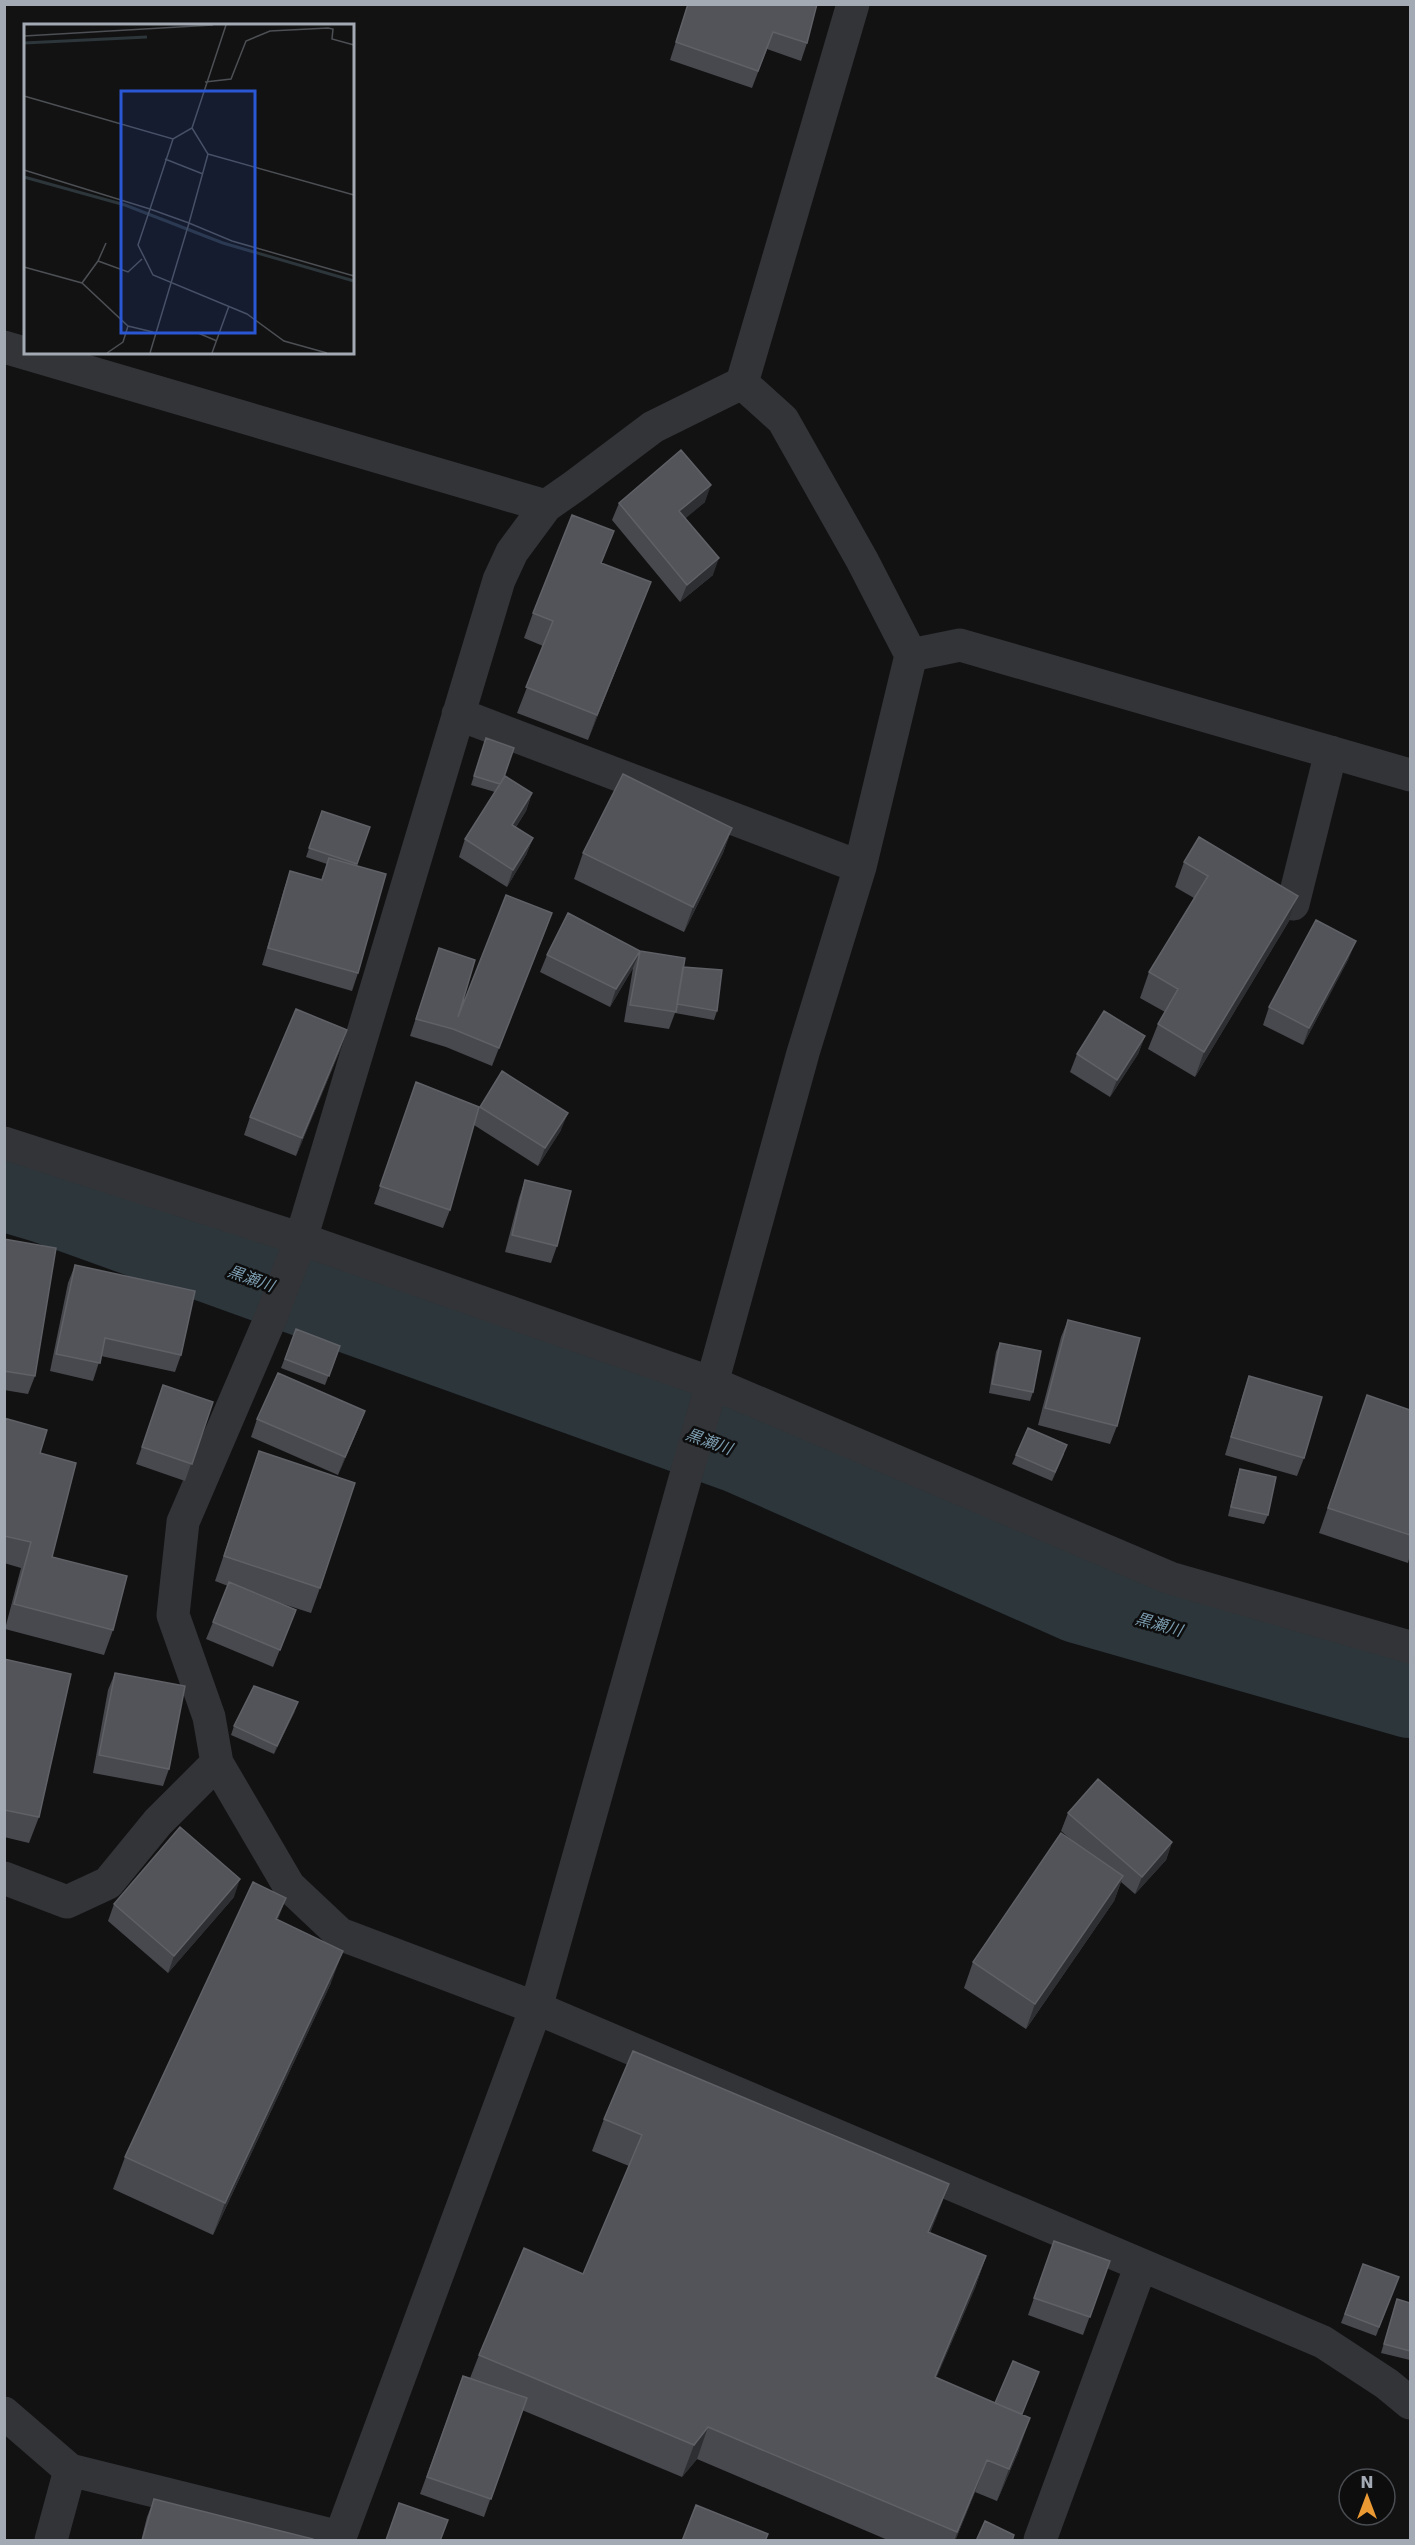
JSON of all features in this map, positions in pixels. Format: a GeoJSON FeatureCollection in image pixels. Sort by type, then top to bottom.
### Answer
{"type":"FeatureCollection","features":[{"type":"Feature","properties":{"kind":"street"},"geometry":{"type":"LineString","coordinates":[[853,4],[742,384],[653,427],[546,506],[512,552],[499,580],[301,1239],[271,1317],[183,1522],[173,1615],[209,1717],[217,1763],[289,1886],[340,1934],[536,2008],[1323,2342],[1387,2384],[1410,2403]]}},
{"type":"Feature","properties":{"kind":"street"},"geometry":{"type":"LineString","coordinates":[[4,347],[24,353]]}},
{"type":"Feature","properties":{"kind":"street"},"geometry":{"type":"LineString","coordinates":[[28,354],[546,506]]}},
{"type":"Feature","properties":{"kind":"street"},"geometry":{"type":"LineString","coordinates":[[4,2413],[70,2470],[340,2539],[536,2008],[803,1053],[860,867],[911,655],[862,560],[783,420],[742,384]]}},
{"type":"Feature","properties":{"kind":"street"},"geometry":{"type":"LineString","coordinates":[[911,655],[960,645],[1410,775]]}},
{"type":"Feature","properties":{"kind":"street"},"geometry":{"type":"LineString","coordinates":[[458,714],[860,867]]}},
{"type":"Feature","properties":{"kind":"street"},"geometry":{"type":"LineString","coordinates":[[1293,904],[1331,752]]}},
{"type":"Feature","properties":{"kind":"street"},"geometry":{"type":"LineString","coordinates":[[4,1143],[301,1239],[712,1383],[1170,1578],[1410,1647]]}},
{"type":"Feature","properties":{"kind":"street"},"geometry":{"type":"LineString","coordinates":[[4,1878],[67,1902],[108,1883],[159,1822],[217,1763]]}},
{"type":"Feature","properties":{"kind":"street"},"geometry":{"type":"LineString","coordinates":[[1040,2541],[1141,2265]]}},
{"type":"Feature","properties":{"kind":"street"},"geometry":{"type":"LineString","coordinates":[[51,2541],[70,2470]]}},
{"type":"Feature","properties":{"kind":"building"},"geometry":{"type":"Polygon","coordinates":[[[688,4],[817,4],[807,43],[773,32],[758,71],[676,42],[688,4]]]}},
{"type":"Feature","properties":{"kind":"building"},"geometry":{"type":"Polygon","coordinates":[[[681,450],[711,485],[679,511],[719,558],[687,585],[619,503],[681,450]]]}},
{"type":"Feature","properties":{"kind":"building"},"geometry":{"type":"Polygon","coordinates":[[[572,515],[614,531],[601,563],[651,582],[597,715],[526,687],[553,621],[533,613],[572,515]]]}},
{"type":"Feature","properties":{"kind":"building"},"geometry":{"type":"Polygon","coordinates":[[[486,738],[514,748],[500,784],[474,776],[486,738]]]}},
{"type":"Feature","properties":{"kind":"building"},"geometry":{"type":"Polygon","coordinates":[[[623,774],[732,828],[693,907],[583,853],[623,774]]]}},
{"type":"Feature","properties":{"kind":"building"},"geometry":{"type":"Polygon","coordinates":[[[505,776],[532,793],[512,825],[533,838],[513,870],[465,839],[505,776]]]}},
{"type":"Feature","properties":{"kind":"building"},"geometry":{"type":"Polygon","coordinates":[[[322,811],[370,827],[357,864],[309,848],[322,811]]]}},
{"type":"Feature","properties":{"kind":"building"},"geometry":{"type":"Polygon","coordinates":[[[1199,837],[1298,896],[1204,1052],[1158,1024],[1178,989],[1149,972],[1208,876],[1184,862],[1199,837]]]}},
{"type":"Feature","properties":{"kind":"building"},"geometry":{"type":"Polygon","coordinates":[[[329,858],[386,874],[358,973],[268,948],[290,871],[322,880],[329,858]]]}},
{"type":"Feature","properties":{"kind":"building"},"geometry":{"type":"Polygon","coordinates":[[[506,895],[552,913],[499,1048],[453,1029],[416,1019],[439,948],[475,960],[458,1017],[506,895]]]}},
{"type":"Feature","properties":{"kind":"building"},"geometry":{"type":"Polygon","coordinates":[[[568,913],[640,951],[616,989],[547,955],[568,913]]]}},
{"type":"Feature","properties":{"kind":"building"},"geometry":{"type":"Polygon","coordinates":[[[1316,920],[1356,941],[1309,1028],[1269,1007],[1316,920]]]}},
{"type":"Feature","properties":{"kind":"building"},"geometry":{"type":"Polygon","coordinates":[[[640,951],[685,958],[676,1012],[630,1005],[640,951]]]}},
{"type":"Feature","properties":{"kind":"building"},"geometry":{"type":"Polygon","coordinates":[[[683,967],[722,970],[717,1011],[677,1004],[683,967]]]}},
{"type":"Feature","properties":{"kind":"building"},"geometry":{"type":"Polygon","coordinates":[[[296,1009],[347,1030],[302,1138],[250,1117],[296,1009]]]}},
{"type":"Feature","properties":{"kind":"building"},"geometry":{"type":"Polygon","coordinates":[[[1104,1011],[1145,1036],[1117,1080],[1077,1054],[1104,1011]]]}},
{"type":"Feature","properties":{"kind":"building"},"geometry":{"type":"Polygon","coordinates":[[[502,1071],[568,1113],[545,1148],[480,1107],[502,1071]]]}},
{"type":"Feature","properties":{"kind":"building"},"geometry":{"type":"Polygon","coordinates":[[[416,1082],[479,1107],[450,1210],[380,1186],[416,1082]]]}},
{"type":"Feature","properties":{"kind":"building"},"geometry":{"type":"Polygon","coordinates":[[[525,1180],[571,1191],[557,1246],[512,1235],[525,1180]]]}},
{"type":"Feature","properties":{"kind":"building"},"geometry":{"type":"Polygon","coordinates":[[[4,1239],[56,1248],[35,1376],[4,1371],[4,1239]]]}},
{"type":"Feature","properties":{"kind":"building"},"geometry":{"type":"Polygon","coordinates":[[[75,1265],[195,1291],[181,1355],[105,1338],[100,1363],[56,1354],[75,1265]]]}},
{"type":"Feature","properties":{"kind":"building"},"geometry":{"type":"Polygon","coordinates":[[[1068,1320],[1140,1338],[1117,1426],[1045,1408],[1068,1320]]]}},
{"type":"Feature","properties":{"kind":"building"},"geometry":{"type":"Polygon","coordinates":[[[296,1329],[340,1346],[329,1376],[285,1359],[296,1329]]]}},
{"type":"Feature","properties":{"kind":"building"},"geometry":{"type":"Polygon","coordinates":[[[1000,1343],[1041,1351],[1033,1392],[992,1384],[1000,1343]]]}},
{"type":"Feature","properties":{"kind":"building"},"geometry":{"type":"Polygon","coordinates":[[[278,1373],[365,1411],[345,1457],[257,1419],[278,1373]]]}},
{"type":"Feature","properties":{"kind":"building"},"geometry":{"type":"Polygon","coordinates":[[[1249,1376],[1322,1397],[1304,1458],[1231,1437],[1249,1376]]]}},
{"type":"Feature","properties":{"kind":"building"},"geometry":{"type":"Polygon","coordinates":[[[163,1385],[213,1402],[192,1464],[142,1447],[163,1385]]]}},
{"type":"Feature","properties":{"kind":"building"},"geometry":{"type":"Polygon","coordinates":[[[1367,1395],[1410,1410],[1410,1535],[1328,1508],[1367,1395]]]}},
{"type":"Feature","properties":{"kind":"building"},"geometry":{"type":"Polygon","coordinates":[[[4,1418],[47,1430],[40,1453],[76,1463],[52,1557],[127,1576],[113,1630],[14,1604],[31,1542],[4,1536],[4,1418]]]}},
{"type":"Feature","properties":{"kind":"building"},"geometry":{"type":"Polygon","coordinates":[[[1028,1428],[1067,1445],[1055,1472],[1016,1455],[1028,1428]]]}},
{"type":"Feature","properties":{"kind":"building"},"geometry":{"type":"Polygon","coordinates":[[[259,1451],[355,1483],[320,1588],[224,1556],[259,1451]]]}},
{"type":"Feature","properties":{"kind":"building"},"geometry":{"type":"Polygon","coordinates":[[[1240,1469],[1276,1477],[1268,1515],[1231,1507],[1240,1469]]]}},
{"type":"Feature","properties":{"kind":"building"},"geometry":{"type":"Polygon","coordinates":[[[229,1582],[296,1610],[280,1650],[213,1622],[229,1582]]]}},
{"type":"Feature","properties":{"kind":"building"},"geometry":{"type":"Polygon","coordinates":[[[4,1659],[71,1674],[39,1817],[4,1810],[4,1659]]]}},
{"type":"Feature","properties":{"kind":"building"},"geometry":{"type":"Polygon","coordinates":[[[115,1673],[185,1686],[169,1769],[99,1755],[115,1673]]]}},
{"type":"Feature","properties":{"kind":"building"},"geometry":{"type":"Polygon","coordinates":[[[254,1686],[298,1702],[277,1746],[234,1726],[254,1686]]]}},
{"type":"Feature","properties":{"kind":"building"},"geometry":{"type":"Polygon","coordinates":[[[1098,1779],[1172,1842],[1142,1877],[1068,1813],[1098,1779]]]}},
{"type":"Feature","properties":{"kind":"building"},"geometry":{"type":"Polygon","coordinates":[[[180,1827],[240,1879],[174,1956],[114,1904],[180,1827]]]}},
{"type":"Feature","properties":{"kind":"building"},"geometry":{"type":"Polygon","coordinates":[[[1061,1833],[1123,1876],[1035,2004],[973,1962],[1061,1833]]]}},
{"type":"Feature","properties":{"kind":"building"},"geometry":{"type":"Polygon","coordinates":[[[253,1882],[286,1898],[276,1919],[343,1951],[225,2203],[125,2157],[253,1882]]]}},
{"type":"Feature","properties":{"kind":"building"},"geometry":{"type":"Polygon","coordinates":[[[633,2051],[949,2184],[928,2232],[986,2256],[935,2377],[1030,2418],[1009,2469],[987,2460],[957,2532],[708,2427],[694,2445],[479,2355],[524,2248],[583,2274],[642,2135],[604,2119],[633,2051]]]}},
{"type":"Feature","properties":{"kind":"building"},"geometry":{"type":"Polygon","coordinates":[[[1054,2241],[1110,2261],[1090,2317],[1034,2298],[1054,2241]]]}},
{"type":"Feature","properties":{"kind":"building"},"geometry":{"type":"Polygon","coordinates":[[[1363,2264],[1399,2277],[1379,2327],[1345,2314],[1363,2264]]]}},
{"type":"Feature","properties":{"kind":"building"},"geometry":{"type":"Polygon","coordinates":[[[1397,2299],[1410,2303],[1410,2351],[1384,2344],[1397,2299]]]}},
{"type":"Feature","properties":{"kind":"building"},"geometry":{"type":"Polygon","coordinates":[[[1013,2361],[1039,2372],[1022,2414],[995,2403],[1013,2361]]]}},
{"type":"Feature","properties":{"kind":"building"},"geometry":{"type":"Polygon","coordinates":[[[463,2376],[527,2398],[491,2499],[427,2477],[463,2376]]]}},
{"type":"Feature","properties":{"kind":"building"},"geometry":{"type":"Polygon","coordinates":[[[154,2499],[313,2539],[313,2541],[142,2541],[154,2499]]]}},
{"type":"Feature","properties":{"kind":"building"},"geometry":{"type":"Polygon","coordinates":[[[399,2503],[448,2520],[440,2541],[386,2540],[399,2503]]]}},
{"type":"Feature","properties":{"kind":"building"},"geometry":{"type":"Polygon","coordinates":[[[696,2505],[768,2534],[765,2541],[682,2541],[696,2505]]]}},
{"type":"Feature","properties":{"kind":"building"},"geometry":{"type":"Polygon","coordinates":[[[985,2521],[1014,2535],[1012,2541],[976,2541],[985,2521]]]}},
{"type":"Feature","properties":{"kind":"waterway","name":"黒瀬川"},"geometry":{"type":"LineString","coordinates":[[4,1189],[44,1201],[741,1452],[1078,1601],[1410,1696]]}}]}
